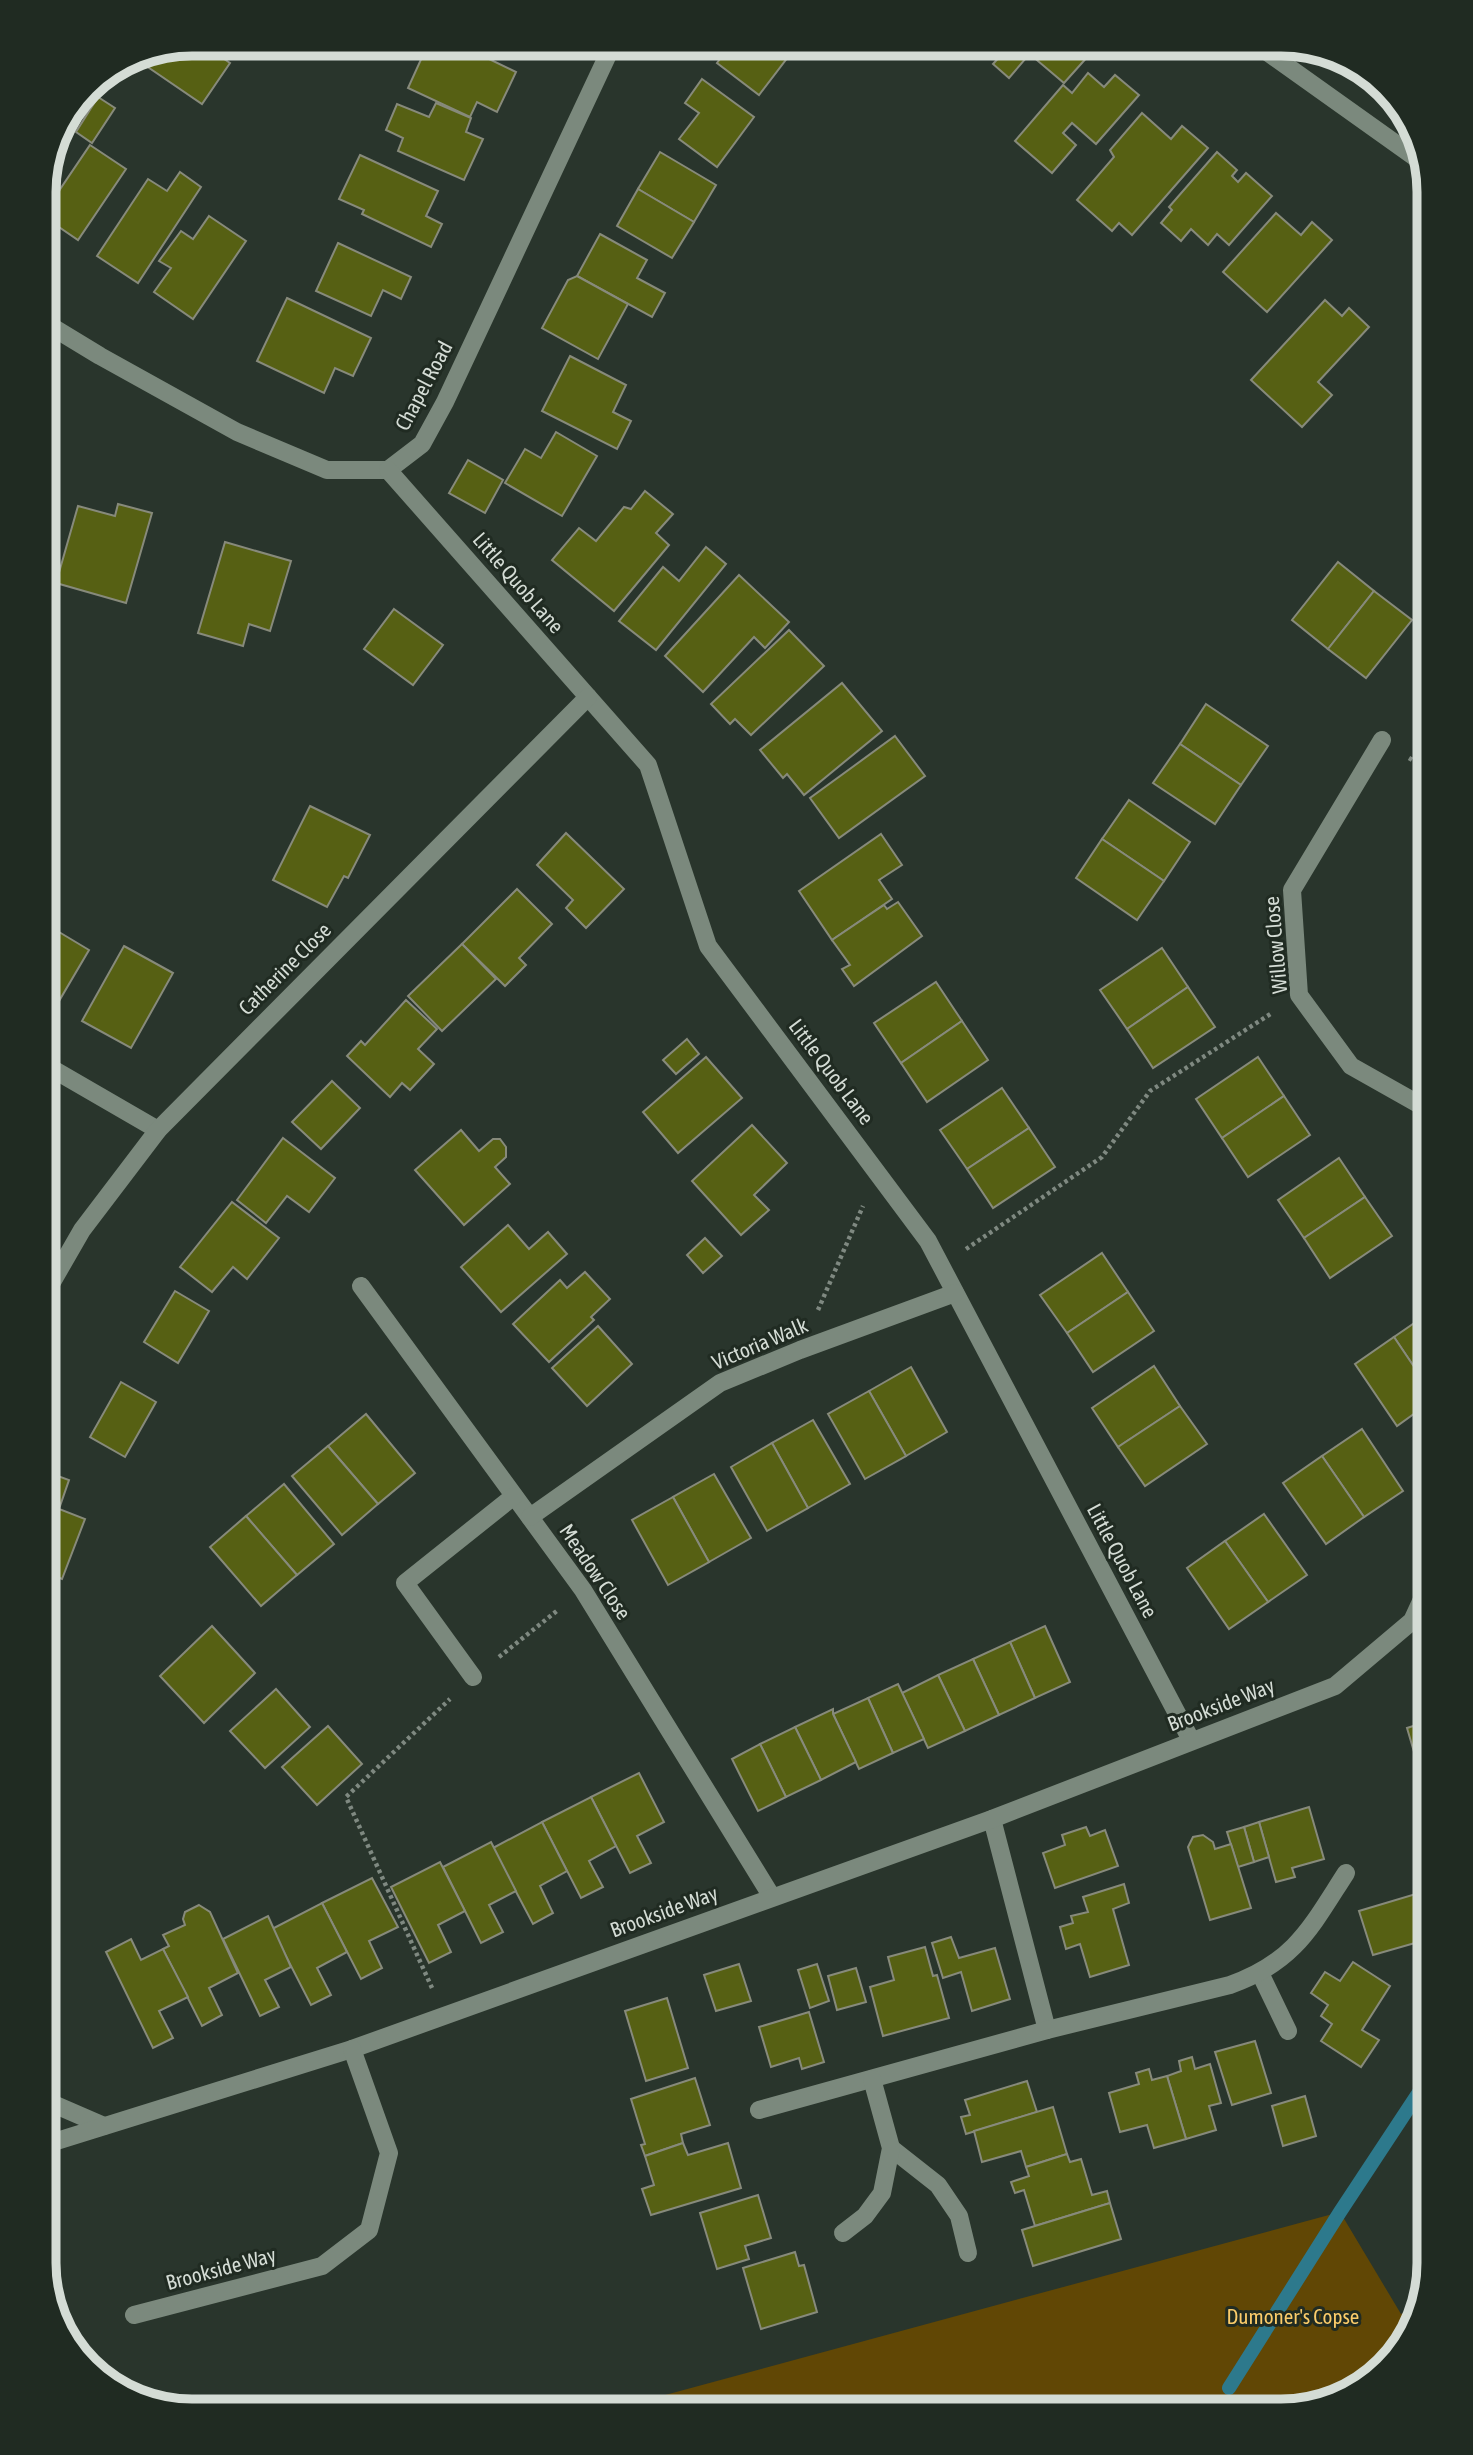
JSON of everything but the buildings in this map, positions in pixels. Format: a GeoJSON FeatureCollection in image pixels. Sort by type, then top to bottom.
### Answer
{"type":"FeatureCollection","features":[{"type":"Feature","properties":{"kind":"street","name":"Chapel Road"},"geometry":{"type":"LineString","coordinates":[[388,470],[422,444],[428,434],[607,56]]}},
{"type":"Feature","properties":{"kind":"street"},"geometry":{"type":"LineString","coordinates":[[1273,56],[1412,155]]}},
{"type":"Feature","properties":{"kind":"street"},"geometry":{"type":"LineString","coordinates":[[56,329],[237,432],[327,470],[388,470]]}},
{"type":"Feature","properties":{"kind":"street","name":"Little Quob Lane"},"geometry":{"type":"LineString","coordinates":[[388,470],[649,765],[708,946],[928,1241],[1191,1740]]}},
{"type":"Feature","properties":{"kind":"street","name":"Catherine Close"},"geometry":{"type":"LineString","coordinates":[[56,1275],[82,1230],[158,1130],[588,697]]}},
{"type":"Feature","properties":{"kind":"street","name":"Willow Close"},"geometry":{"type":"LineString","coordinates":[[1382,740],[1292,890],[1299,995],[1351,1066],[1417,1103]]}},
{"type":"Feature","properties":{"kind":"street"},"geometry":{"type":"LineString","coordinates":[[56,1072],[158,1130]]}},
{"type":"Feature","properties":{"kind":"street","name":"Meadow Close"},"geometry":{"type":"LineString","coordinates":[[361,1286],[583,1590],[772,1897]]}},
{"type":"Feature","properties":{"kind":"street","name":"Victoria Walk"},"geometry":{"type":"LineString","coordinates":[[530,1517],[720,1383],[800,1350],[955,1293]]}},
{"type":"Feature","properties":{"kind":"street"},"geometry":{"type":"LineString","coordinates":[[473,1677],[405,1583],[514,1496]]}},
{"type":"Feature","properties":{"kind":"street","name":"Brookside Way"},"geometry":{"type":"LineString","coordinates":[[56,2141],[352,2049],[445,2016],[992,1819],[1335,1686],[1412,1621],[1417,1610]]}},
{"type":"Feature","properties":{"kind":"street"},"geometry":{"type":"LineString","coordinates":[[992,1819],[1047,2030]]}},
{"type":"Feature","properties":{"kind":"street"},"geometry":{"type":"LineString","coordinates":[[759,2110],[1047,2030],[1230,1985],[1260,1973],[1294,1948],[1346,1873]]}},
{"type":"Feature","properties":{"kind":"street"},"geometry":{"type":"LineString","coordinates":[[1260,1973],[1288,2031]]}},
{"type":"Feature","properties":{"kind":"street","name":"Brookside Way"},"geometry":{"type":"LineString","coordinates":[[134,2315],[322,2266],[369,2230],[389,2153],[352,2049]]}},
{"type":"Feature","properties":{"kind":"street"},"geometry":{"type":"LineString","coordinates":[[843,2233],[864,2216],[882,2193],[891,2148],[872,2079]]}},
{"type":"Feature","properties":{"kind":"street"},"geometry":{"type":"LineString","coordinates":[[56,2105],[104,2126]]}},
{"type":"Feature","properties":{"kind":"street"},"geometry":{"type":"LineString","coordinates":[[891,2148],[938,2185],[960,2216],[968,2253]]}},
{"type":"Feature","properties":{"kind":"path"},"geometry":{"type":"LineString","coordinates":[[941,1266],[1102,1157],[1150,1091],[1299,995]]}},
{"type":"Feature","properties":{"kind":"path"},"geometry":{"type":"LineString","coordinates":[[800,1350],[878,1173]]}},
{"type":"Feature","properties":{"kind":"path"},"geometry":{"type":"LineString","coordinates":[[445,2016],[346,1797],[473,1677],[583,1590]]}},
{"type":"Feature","properties":{"kind":"green space","name":"Dumoner's Copse"},"geometry":{"type":"Polygon","coordinates":[[[1340,2212],[1401,2314],[1408,2311],[1389,2346],[1357,2376],[1325,2392],[1290,2399],[650,2399],[1340,2212]]]}},
{"type":"Feature","properties":{"kind":"waterway"},"geometry":{"type":"LineString","coordinates":[[1229,2388],[1417,2095]]}}]}
